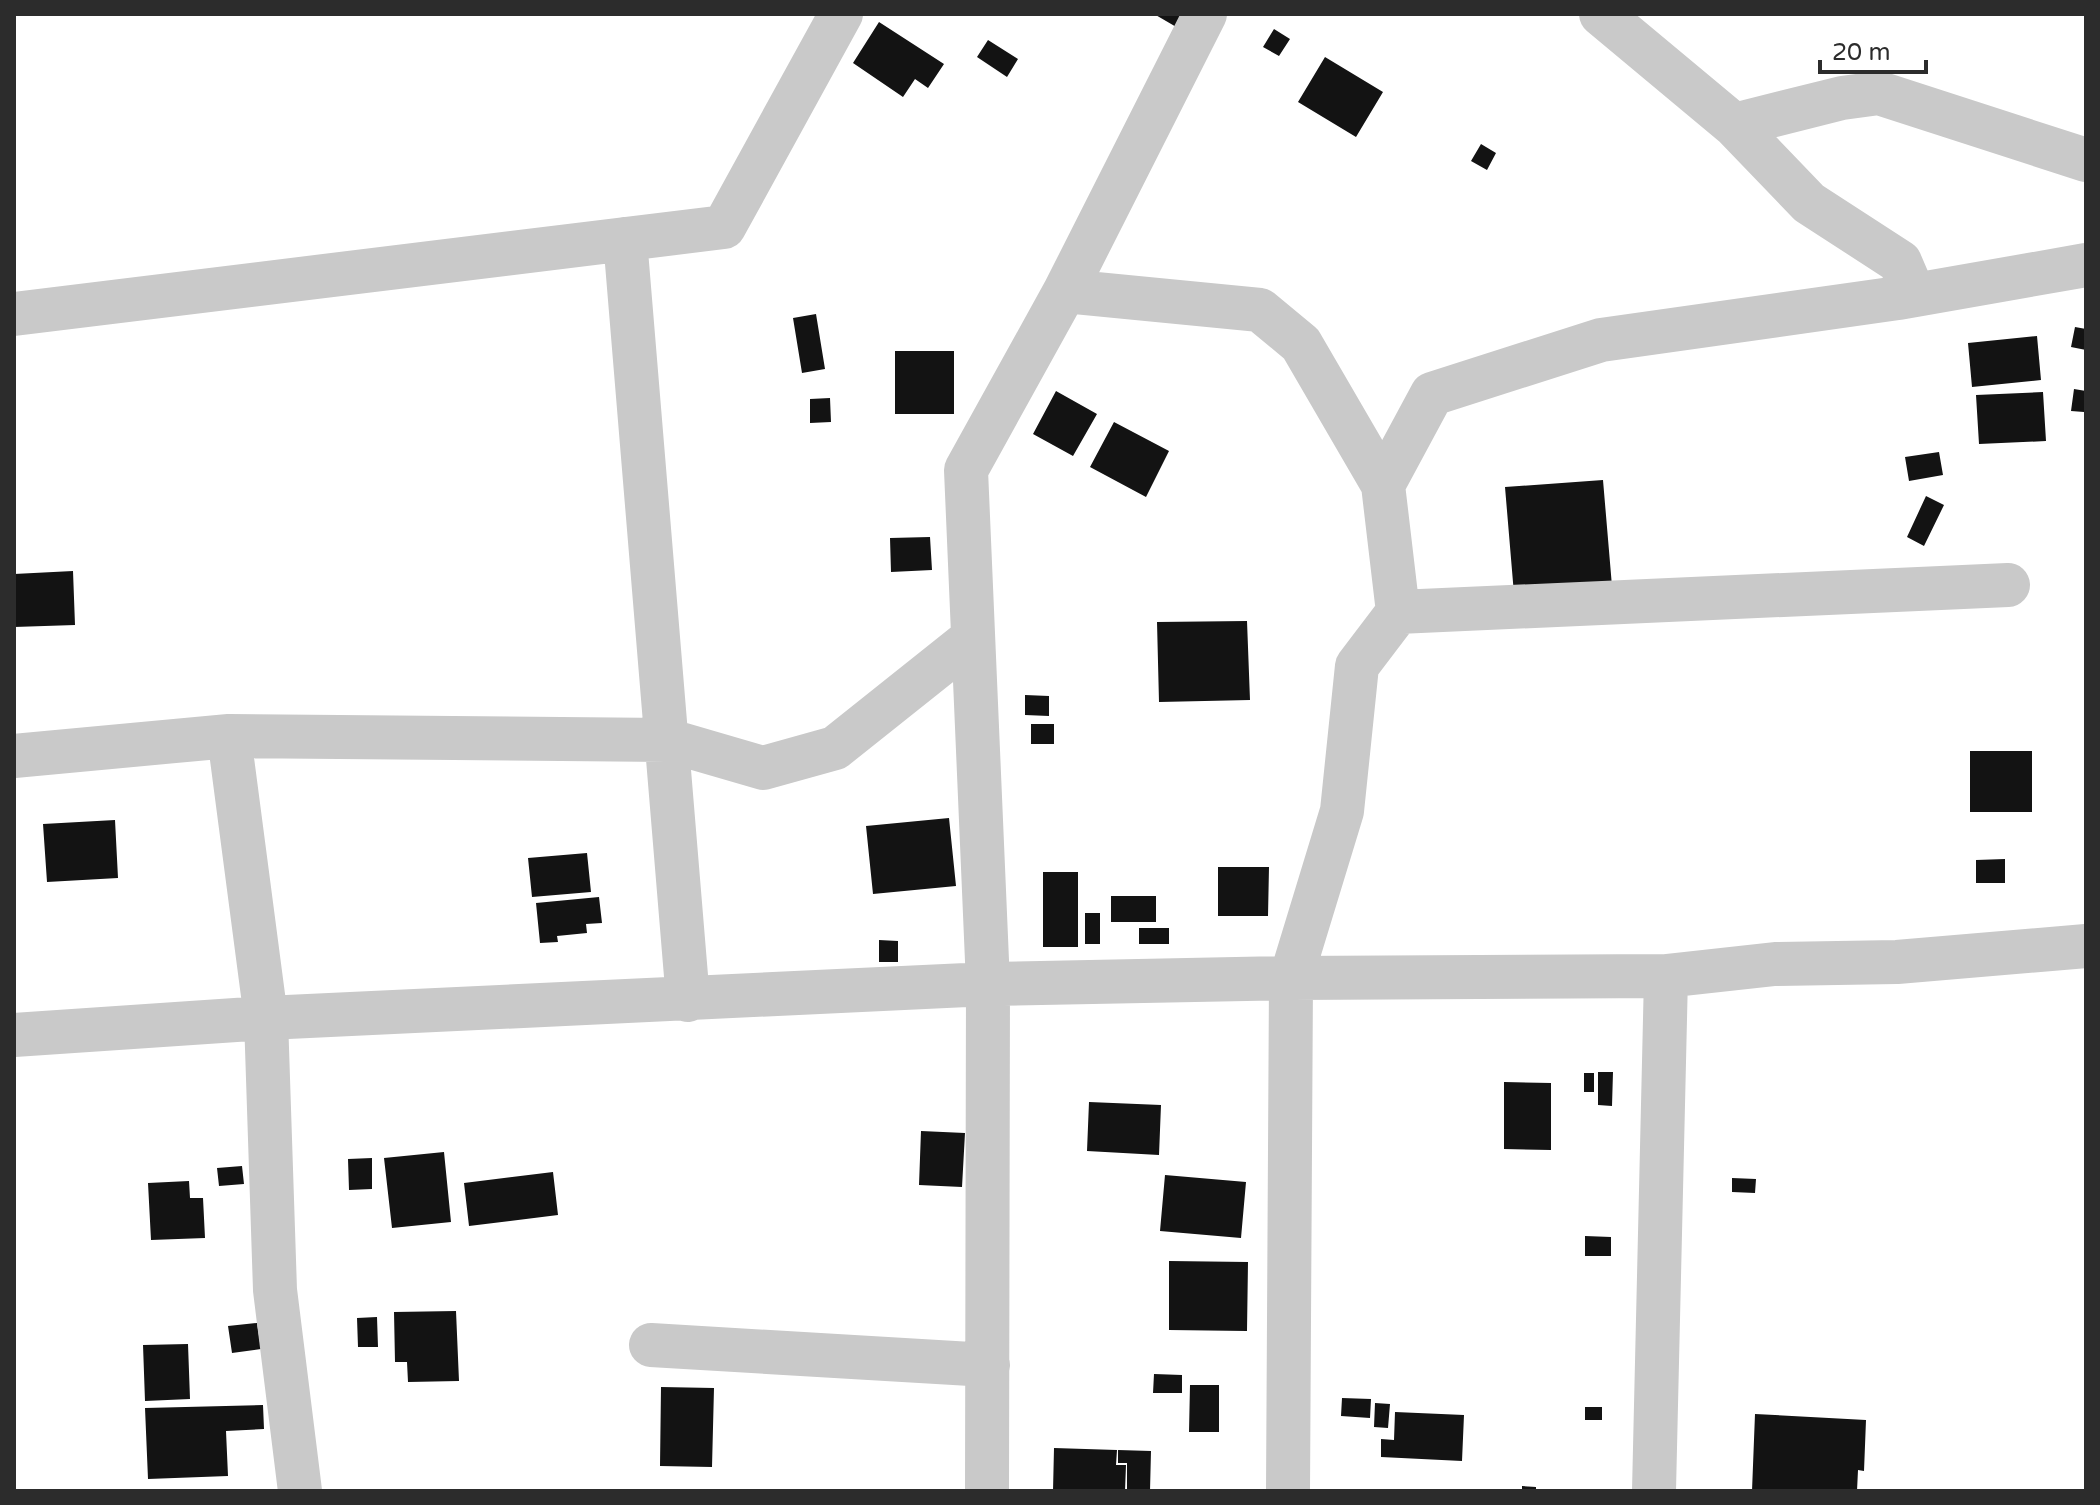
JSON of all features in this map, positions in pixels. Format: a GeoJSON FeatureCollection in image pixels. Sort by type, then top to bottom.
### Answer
{"type":"FeatureCollection","features":[{"type":"Feature","properties":{"kind":"street"},"geometry":{"type":"LineString","coordinates":[[14,314],[724,227],[841,14]]}},
{"type":"Feature","properties":{"kind":"street"},"geometry":{"type":"LineString","coordinates":[[987,1491],[988,984],[966,470],[1065,291],[1205,14]]}},
{"type":"Feature","properties":{"kind":"street"},"geometry":{"type":"LineString","coordinates":[[1601,14],[1734,125],[1809,203],[1900,262],[1909,283],[1898,298]]}},
{"type":"Feature","properties":{"kind":"street"},"geometry":{"type":"LineString","coordinates":[[1734,125],[1842,98],[1879,93],[2086,160]]}},
{"type":"Feature","properties":{"kind":"street"},"geometry":{"type":"LineString","coordinates":[[625,239],[688,1000]]}},
{"type":"Feature","properties":{"kind":"street"},"geometry":{"type":"LineString","coordinates":[[1383,485],[1432,394],[1601,340],[1898,298],[2086,265]]}},
{"type":"Feature","properties":{"kind":"street"},"geometry":{"type":"LineString","coordinates":[[1065,291],[1260,310],[1301,344],[1383,485],[1398,612],[1357,666],[1342,811],[1291,978],[1288,1491]]}},
{"type":"Feature","properties":{"kind":"street"},"geometry":{"type":"LineString","coordinates":[[1398,612],[2008,585]]}},
{"type":"Feature","properties":{"kind":"street"},"geometry":{"type":"LineString","coordinates":[[14,756],[229,736],[667,740],[763,768],[835,748],[973,638]]}},
{"type":"Feature","properties":{"kind":"street"},"geometry":{"type":"LineString","coordinates":[[229,736],[266,1018],[275,1290],[300,1491]]}},
{"type":"Feature","properties":{"kind":"street"},"geometry":{"type":"LineString","coordinates":[[14,1035],[266,1018],[988,984],[1291,978],[1666,976],[1775,964],[1897,962],[2086,946]]}},
{"type":"Feature","properties":{"kind":"street"},"geometry":{"type":"LineString","coordinates":[[1654,1491],[1666,976]]}},
{"type":"Feature","properties":{"kind":"street"},"geometry":{"type":"LineString","coordinates":[[651,1345],[988,1365]]}},
{"type":"Feature","properties":{"kind":"building"},"geometry":{"type":"Polygon","coordinates":[[[1154,14],[1198,14],[1190,35],[1154,14]]]}},
{"type":"Feature","properties":{"kind":"building"},"geometry":{"type":"Polygon","coordinates":[[[879,22],[944,64],[928,88],[915,79],[903,97],[853,63],[879,22]]]}},
{"type":"Feature","properties":{"kind":"building"},"geometry":{"type":"Polygon","coordinates":[[[1274,29],[1290,39],[1279,56],[1263,47],[1274,29]]]}},
{"type":"Feature","properties":{"kind":"building"},"geometry":{"type":"Polygon","coordinates":[[[988,40],[1018,59],[1007,77],[977,57],[988,40]]]}},
{"type":"Feature","properties":{"kind":"building"},"geometry":{"type":"Polygon","coordinates":[[[1325,57],[1383,92],[1356,137],[1298,102],[1325,57]]]}},
{"type":"Feature","properties":{"kind":"building"},"geometry":{"type":"Polygon","coordinates":[[[1481,144],[1496,153],[1487,170],[1471,161],[1481,144]]]}},
{"type":"Feature","properties":{"kind":"building"},"geometry":{"type":"Polygon","coordinates":[[[816,314],[825,369],[802,373],[793,318],[816,314]]]}},
{"type":"Feature","properties":{"kind":"building"},"geometry":{"type":"Polygon","coordinates":[[[2075,327],[2086,329],[2086,350],[2071,347],[2075,327]]]}},
{"type":"Feature","properties":{"kind":"building"},"geometry":{"type":"Polygon","coordinates":[[[2037,336],[2041,380],[1972,387],[1968,343],[2037,336]]]}},
{"type":"Feature","properties":{"kind":"building"},"geometry":{"type":"Polygon","coordinates":[[[895,351],[954,351],[954,414],[895,414],[895,351]]]}},
{"type":"Feature","properties":{"kind":"building"},"geometry":{"type":"Polygon","coordinates":[[[2074,389],[2086,391],[2084,412],[2071,411],[2074,389]]]}},
{"type":"Feature","properties":{"kind":"building"},"geometry":{"type":"Polygon","coordinates":[[[1056,391],[1097,414],[1073,456],[1033,434],[1056,391]]]}},
{"type":"Feature","properties":{"kind":"building"},"geometry":{"type":"Polygon","coordinates":[[[2043,392],[2046,441],[1979,444],[1976,395],[2043,392]]]}},
{"type":"Feature","properties":{"kind":"building"},"geometry":{"type":"Polygon","coordinates":[[[830,398],[831,422],[810,423],[810,399],[830,398]]]}},
{"type":"Feature","properties":{"kind":"building"},"geometry":{"type":"Polygon","coordinates":[[[1114,422],[1169,451],[1146,497],[1090,467],[1114,422]]]}},
{"type":"Feature","properties":{"kind":"building"},"geometry":{"type":"Polygon","coordinates":[[[1939,452],[1943,475],[1909,481],[1905,457],[1939,452]]]}},
{"type":"Feature","properties":{"kind":"building"},"geometry":{"type":"Polygon","coordinates":[[[1603,480],[1613,598],[1515,606],[1505,487],[1603,480]]]}},
{"type":"Feature","properties":{"kind":"building"},"geometry":{"type":"Polygon","coordinates":[[[1926,496],[1944,505],[1924,546],[1907,537],[1926,496]]]}},
{"type":"Feature","properties":{"kind":"building"},"geometry":{"type":"Polygon","coordinates":[[[930,537],[932,570],[891,572],[890,538],[930,537]]]}},
{"type":"Feature","properties":{"kind":"building"},"geometry":{"type":"Polygon","coordinates":[[[73,571],[75,625],[14,627],[14,574],[73,571]]]}},
{"type":"Feature","properties":{"kind":"building"},"geometry":{"type":"Polygon","coordinates":[[[1247,621],[1250,700],[1159,702],[1157,622],[1247,621]]]}},
{"type":"Feature","properties":{"kind":"building"},"geometry":{"type":"Polygon","coordinates":[[[1025,695],[1049,696],[1049,716],[1025,715],[1025,695]]]}},
{"type":"Feature","properties":{"kind":"building"},"geometry":{"type":"Polygon","coordinates":[[[1031,724],[1054,724],[1054,744],[1031,744],[1031,724]]]}},
{"type":"Feature","properties":{"kind":"building"},"geometry":{"type":"Polygon","coordinates":[[[1970,751],[2032,751],[2032,812],[1970,812],[1970,751]]]}},
{"type":"Feature","properties":{"kind":"building"},"geometry":{"type":"Polygon","coordinates":[[[949,818],[956,886],[873,894],[866,826],[949,818]]]}},
{"type":"Feature","properties":{"kind":"building"},"geometry":{"type":"Polygon","coordinates":[[[115,820],[118,878],[47,882],[43,824],[115,820]]]}},
{"type":"Feature","properties":{"kind":"building"},"geometry":{"type":"Polygon","coordinates":[[[587,853],[591,892],[532,897],[528,858],[587,853]]]}},
{"type":"Feature","properties":{"kind":"building"},"geometry":{"type":"Polygon","coordinates":[[[2005,859],[2005,883],[1976,883],[1976,860],[2005,859]]]}},
{"type":"Feature","properties":{"kind":"building"},"geometry":{"type":"Polygon","coordinates":[[[1218,867],[1269,867],[1268,916],[1218,916],[1218,867]]]}},
{"type":"Feature","properties":{"kind":"building"},"geometry":{"type":"Polygon","coordinates":[[[1043,872],[1078,872],[1078,947],[1043,947],[1043,872]]]}},
{"type":"Feature","properties":{"kind":"building"},"geometry":{"type":"Polygon","coordinates":[[[1111,896],[1156,896],[1156,922],[1111,922],[1111,896]]]}},
{"type":"Feature","properties":{"kind":"building"},"geometry":{"type":"Polygon","coordinates":[[[599,897],[602,923],[586,924],[587,933],[557,936],[558,942],[540,943],[536,903],[599,897]]]}},
{"type":"Feature","properties":{"kind":"building"},"geometry":{"type":"Polygon","coordinates":[[[1085,913],[1100,913],[1100,944],[1085,944],[1085,913]]]}},
{"type":"Feature","properties":{"kind":"building"},"geometry":{"type":"Polygon","coordinates":[[[1139,928],[1169,928],[1169,944],[1139,944],[1139,928]]]}},
{"type":"Feature","properties":{"kind":"building"},"geometry":{"type":"Polygon","coordinates":[[[879,940],[898,941],[898,962],[879,962],[879,940]]]}},
{"type":"Feature","properties":{"kind":"building"},"geometry":{"type":"Polygon","coordinates":[[[1598,1072],[1613,1072],[1612,1106],[1598,1105],[1598,1072]]]}},
{"type":"Feature","properties":{"kind":"building"},"geometry":{"type":"Polygon","coordinates":[[[1584,1073],[1594,1073],[1594,1092],[1584,1092],[1584,1073]]]}},
{"type":"Feature","properties":{"kind":"building"},"geometry":{"type":"Polygon","coordinates":[[[1504,1082],[1551,1083],[1551,1150],[1504,1149],[1504,1082]]]}},
{"type":"Feature","properties":{"kind":"building"},"geometry":{"type":"Polygon","coordinates":[[[1089,1102],[1161,1105],[1159,1155],[1087,1151],[1089,1102]]]}},
{"type":"Feature","properties":{"kind":"building"},"geometry":{"type":"Polygon","coordinates":[[[921,1131],[965,1133],[962,1187],[919,1185],[921,1131]]]}},
{"type":"Feature","properties":{"kind":"building"},"geometry":{"type":"Polygon","coordinates":[[[444,1152],[451,1222],[392,1228],[384,1158],[444,1152]]]}},
{"type":"Feature","properties":{"kind":"building"},"geometry":{"type":"Polygon","coordinates":[[[372,1158],[372,1189],[349,1190],[348,1159],[372,1158]]]}},
{"type":"Feature","properties":{"kind":"building"},"geometry":{"type":"Polygon","coordinates":[[[242,1166],[244,1184],[219,1186],[217,1168],[242,1166]]]}},
{"type":"Feature","properties":{"kind":"building"},"geometry":{"type":"Polygon","coordinates":[[[553,1172],[558,1215],[469,1226],[464,1183],[553,1172]]]}},
{"type":"Feature","properties":{"kind":"building"},"geometry":{"type":"Polygon","coordinates":[[[1165,1175],[1246,1182],[1241,1238],[1160,1231],[1165,1175]]]}},
{"type":"Feature","properties":{"kind":"building"},"geometry":{"type":"Polygon","coordinates":[[[1732,1178],[1756,1179],[1755,1193],[1732,1192],[1732,1178]]]}},
{"type":"Feature","properties":{"kind":"building"},"geometry":{"type":"Polygon","coordinates":[[[189,1181],[190,1198],[203,1198],[205,1238],[151,1240],[148,1183],[189,1181]]]}},
{"type":"Feature","properties":{"kind":"building"},"geometry":{"type":"Polygon","coordinates":[[[1585,1236],[1611,1237],[1611,1256],[1585,1256],[1585,1236]]]}},
{"type":"Feature","properties":{"kind":"building"},"geometry":{"type":"Polygon","coordinates":[[[1169,1261],[1248,1262],[1247,1331],[1169,1330],[1169,1261]]]}},
{"type":"Feature","properties":{"kind":"building"},"geometry":{"type":"Polygon","coordinates":[[[456,1311],[459,1381],[408,1382],[407,1362],[395,1362],[394,1312],[456,1311]]]}},
{"type":"Feature","properties":{"kind":"building"},"geometry":{"type":"Polygon","coordinates":[[[377,1317],[378,1347],[358,1347],[357,1318],[377,1317]]]}},
{"type":"Feature","properties":{"kind":"building"},"geometry":{"type":"Polygon","coordinates":[[[257,1323],[261,1349],[232,1353],[228,1326],[257,1323]]]}},
{"type":"Feature","properties":{"kind":"building"},"geometry":{"type":"Polygon","coordinates":[[[188,1344],[190,1399],[145,1401],[143,1345],[188,1344]]]}},
{"type":"Feature","properties":{"kind":"building"},"geometry":{"type":"Polygon","coordinates":[[[1154,1374],[1182,1375],[1182,1393],[1153,1393],[1154,1374]]]}},
{"type":"Feature","properties":{"kind":"building"},"geometry":{"type":"Polygon","coordinates":[[[1190,1385],[1219,1385],[1219,1432],[1189,1432],[1190,1385]]]}},
{"type":"Feature","properties":{"kind":"building"},"geometry":{"type":"Polygon","coordinates":[[[661,1387],[714,1388],[712,1467],[660,1466],[661,1387]]]}},
{"type":"Feature","properties":{"kind":"building"},"geometry":{"type":"Polygon","coordinates":[[[1342,1398],[1371,1399],[1370,1418],[1341,1416],[1342,1398]]]}},
{"type":"Feature","properties":{"kind":"building"},"geometry":{"type":"Polygon","coordinates":[[[1375,1403],[1390,1404],[1388,1428],[1374,1427],[1375,1403]]]}},
{"type":"Feature","properties":{"kind":"building"},"geometry":{"type":"Polygon","coordinates":[[[263,1405],[264,1429],[226,1431],[228,1476],[148,1479],[145,1408],[263,1405]]]}},
{"type":"Feature","properties":{"kind":"building"},"geometry":{"type":"Polygon","coordinates":[[[1585,1407],[1602,1407],[1602,1420],[1585,1420],[1585,1407]]]}},
{"type":"Feature","properties":{"kind":"building"},"geometry":{"type":"Polygon","coordinates":[[[1395,1412],[1464,1415],[1462,1461],[1381,1457],[1381,1439],[1394,1440],[1395,1412]]]}},
{"type":"Feature","properties":{"kind":"building"},"geometry":{"type":"Polygon","coordinates":[[[1755,1414],[1866,1420],[1864,1471],[1858,1470],[1857,1491],[1752,1491],[1755,1414]]]}},
{"type":"Feature","properties":{"kind":"building"},"geometry":{"type":"Polygon","coordinates":[[[1054,1448],[1117,1450],[1116,1465],[1126,1465],[1125,1491],[1053,1491],[1054,1448]]]}},
{"type":"Feature","properties":{"kind":"building"},"geometry":{"type":"Polygon","coordinates":[[[1118,1450],[1151,1451],[1150,1491],[1127,1491],[1127,1463],[1118,1463],[1118,1450]]]}},
{"type":"Feature","properties":{"kind":"building"},"geometry":{"type":"Polygon","coordinates":[[[1522,1486],[1536,1487],[1536,1491],[1522,1491],[1522,1486]]]}}]}
